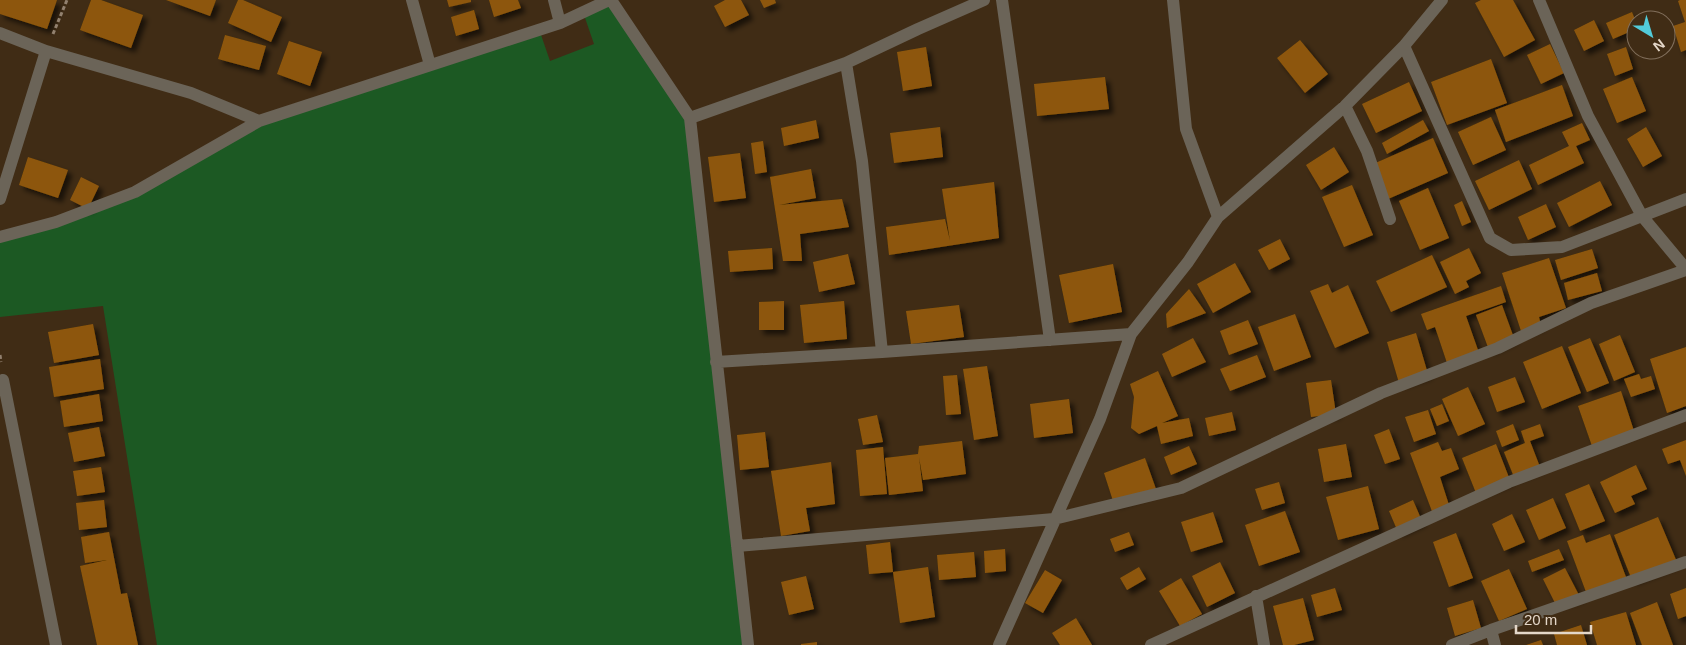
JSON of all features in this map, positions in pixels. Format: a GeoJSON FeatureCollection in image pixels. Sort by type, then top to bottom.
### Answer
{"type":"FeatureCollection","features":[{"type":"Feature","properties":{"kind":"street"},"geometry":{"type":"LineString","coordinates":[[412,0],[430,65]]}},
{"type":"Feature","properties":{"kind":"street"},"geometry":{"type":"LineString","coordinates":[[554,0],[560,23]]}},
{"type":"Feature","properties":{"kind":"street"},"geometry":{"type":"LineString","coordinates":[[0,237],[56,222],[135,192],[259,121],[560,23],[610,0],[690,118],[748,645]]}},
{"type":"Feature","properties":{"kind":"street"},"geometry":{"type":"LineString","coordinates":[[690,118],[846,63],[984,0]]}},
{"type":"Feature","properties":{"kind":"street"},"geometry":{"type":"LineString","coordinates":[[1002,0],[1050,340]]}},
{"type":"Feature","properties":{"kind":"street"},"geometry":{"type":"LineString","coordinates":[[1173,0],[1186,129],[1218,217]]}},
{"type":"Feature","properties":{"kind":"street"},"geometry":{"type":"LineString","coordinates":[[999,645],[1100,420],[1130,334],[1188,262],[1218,217],[1345,106],[1404,46],[1442,0]]}},
{"type":"Feature","properties":{"kind":"street"},"geometry":{"type":"LineString","coordinates":[[737,546],[1054,519],[1181,488],[1381,393],[1498,348],[1591,303],[1686,269],[1642,216],[1588,116],[1539,0]]}},
{"type":"Feature","properties":{"kind":"street"},"geometry":{"type":"LineString","coordinates":[[0,33],[46,51],[191,93],[259,121]]}},
{"type":"Feature","properties":{"kind":"street"},"geometry":{"type":"LineString","coordinates":[[1404,46],[1490,238],[1511,250],[1562,247],[1686,198]]}},
{"type":"Feature","properties":{"kind":"street"},"geometry":{"type":"LineString","coordinates":[[0,199],[46,51]]}},
{"type":"Feature","properties":{"kind":"street"},"geometry":{"type":"LineString","coordinates":[[846,63],[862,161],[882,352]]}},
{"type":"Feature","properties":{"kind":"street"},"geometry":{"type":"LineString","coordinates":[[1345,106],[1367,152],[1390,219]]}},
{"type":"Feature","properties":{"kind":"street"},"geometry":{"type":"LineString","coordinates":[[716,362],[1130,334]]}},
{"type":"Feature","properties":{"kind":"street"},"geometry":{"type":"LineString","coordinates":[[3,380],[56,645]]}},
{"type":"Feature","properties":{"kind":"street"},"geometry":{"type":"LineString","coordinates":[[1151,645],[1509,482],[1686,415]]}},
{"type":"Feature","properties":{"kind":"street"},"geometry":{"type":"LineString","coordinates":[[1452,645],[1686,562]]}},
{"type":"Feature","properties":{"kind":"street"},"geometry":{"type":"LineString","coordinates":[[1256,596],[1264,645]]}},
{"type":"Feature","properties":{"kind":"street"},"geometry":{"type":"LineString","coordinates":[[1491,630],[1495,645]]}},
{"type":"Feature","properties":{"kind":"path"},"geometry":{"type":"LineString","coordinates":[[46,51],[67,0]]}},
{"type":"Feature","properties":{"kind":"green space"},"geometry":{"type":"Polygon","coordinates":[[[609,0],[690,118],[748,645],[157,645],[103,306],[0,317],[0,237],[135,192],[259,121],[539,29],[550,61],[594,44],[583,12],[609,0]]]}},
{"type":"Feature","properties":{"kind":"building"},"geometry":{"type":"Polygon","coordinates":[[[0,0],[57,0],[47,29],[0,14],[0,0]]]}},
{"type":"Feature","properties":{"kind":"building"},"geometry":{"type":"Polygon","coordinates":[[[91,0],[101,0],[143,15],[131,48],[80,30],[91,0]]]}},
{"type":"Feature","properties":{"kind":"building"},"geometry":{"type":"Polygon","coordinates":[[[166,0],[216,0],[210,16],[166,0]]]}},
{"type":"Feature","properties":{"kind":"building"},"geometry":{"type":"Polygon","coordinates":[[[238,0],[243,0],[282,17],[271,42],[228,23],[238,0]]]}},
{"type":"Feature","properties":{"kind":"building"},"geometry":{"type":"Polygon","coordinates":[[[447,0],[471,0],[471,2],[449,7],[447,0]]]}},
{"type":"Feature","properties":{"kind":"building"},"geometry":{"type":"Polygon","coordinates":[[[489,0],[518,0],[521,8],[494,17],[489,0]]]}},
{"type":"Feature","properties":{"kind":"building"},"geometry":{"type":"Polygon","coordinates":[[[725,0],[741,0],[749,15],[725,27],[714,6],[725,0]]]}},
{"type":"Feature","properties":{"kind":"building"},"geometry":{"type":"Polygon","coordinates":[[[760,0],[775,0],[776,3],[764,8],[760,0]]]}},
{"type":"Feature","properties":{"kind":"building"},"geometry":{"type":"Polygon","coordinates":[[[1481,0],[1513,0],[1535,40],[1504,57],[1475,3],[1481,0]]]}},
{"type":"Feature","properties":{"kind":"building"},"geometry":{"type":"Polygon","coordinates":[[[1686,0],[1686,50],[1681,52],[1676,36],[1676,25],[1685,22],[1678,1],[1686,0]]]}},
{"type":"Feature","properties":{"kind":"building"},"geometry":{"type":"Polygon","coordinates":[[[474,10],[479,29],[456,36],[451,17],[474,10]]]}},
{"type":"Feature","properties":{"kind":"building"},"geometry":{"type":"Polygon","coordinates":[[[1626,15],[1626,33],[1613,39],[1606,23],[1626,15]]]}},
{"type":"Feature","properties":{"kind":"building"},"geometry":{"type":"Polygon","coordinates":[[[1594,20],[1604,41],[1584,51],[1574,30],[1594,20]]]}},
{"type":"Feature","properties":{"kind":"building"},"geometry":{"type":"Polygon","coordinates":[[[225,35],[266,46],[259,70],[218,59],[225,35]]]}},
{"type":"Feature","properties":{"kind":"building"},"geometry":{"type":"Polygon","coordinates":[[[1300,40],[1328,74],[1305,93],[1277,58],[1300,40]]]}},
{"type":"Feature","properties":{"kind":"building"},"geometry":{"type":"Polygon","coordinates":[[[289,41],[322,52],[310,86],[277,74],[289,41]]]}},
{"type":"Feature","properties":{"kind":"building"},"geometry":{"type":"Polygon","coordinates":[[[1550,44],[1564,73],[1541,84],[1527,55],[1550,44]]]}},
{"type":"Feature","properties":{"kind":"building"},"geometry":{"type":"Polygon","coordinates":[[[926,47],[932,86],[903,91],[897,52],[926,47]]]}},
{"type":"Feature","properties":{"kind":"building"},"geometry":{"type":"Polygon","coordinates":[[[1626,47],[1626,60],[1630,60],[1633,69],[1615,76],[1607,54],[1626,47]]]}},
{"type":"Feature","properties":{"kind":"building"},"geometry":{"type":"Polygon","coordinates":[[[1491,59],[1507,103],[1447,125],[1431,82],[1491,59]]]}},
{"type":"Feature","properties":{"kind":"building"},"geometry":{"type":"Polygon","coordinates":[[[1105,77],[1109,109],[1037,116],[1034,84],[1105,77]]]}},
{"type":"Feature","properties":{"kind":"building"},"geometry":{"type":"Polygon","coordinates":[[[1632,77],[1646,111],[1617,123],[1603,89],[1632,77]]]}},
{"type":"Feature","properties":{"kind":"building"},"geometry":{"type":"Polygon","coordinates":[[[1409,82],[1422,111],[1376,133],[1362,104],[1409,82]]]}},
{"type":"Feature","properties":{"kind":"building"},"geometry":{"type":"Polygon","coordinates":[[[1562,85],[1573,116],[1506,142],[1495,110],[1562,85]]]}},
{"type":"Feature","properties":{"kind":"building"},"geometry":{"type":"Polygon","coordinates":[[[1491,117],[1506,150],[1473,165],[1458,132],[1491,117]]]}},
{"type":"Feature","properties":{"kind":"building"},"geometry":{"type":"Polygon","coordinates":[[[816,120],[819,138],[784,146],[781,128],[816,120]]]}},
{"type":"Feature","properties":{"kind":"building"},"geometry":{"type":"Polygon","coordinates":[[[1423,120],[1429,131],[1387,154],[1382,143],[1423,120]]]}},
{"type":"Feature","properties":{"kind":"building"},"geometry":{"type":"Polygon","coordinates":[[[1582,123],[1590,140],[1576,146],[1584,163],[1538,185],[1529,165],[1569,146],[1562,132],[1582,123]]]}},
{"type":"Feature","properties":{"kind":"building"},"geometry":{"type":"Polygon","coordinates":[[[940,127],[943,157],[894,163],[890,133],[940,127]]]}},
{"type":"Feature","properties":{"kind":"building"},"geometry":{"type":"Polygon","coordinates":[[[1646,127],[1662,156],[1643,167],[1627,139],[1646,127]]]}},
{"type":"Feature","properties":{"kind":"building"},"geometry":{"type":"Polygon","coordinates":[[[1433,138],[1448,173],[1388,199],[1373,164],[1433,138]]]}},
{"type":"Feature","properties":{"kind":"building"},"geometry":{"type":"Polygon","coordinates":[[[763,141],[767,172],[755,174],[751,143],[763,141]]]}},
{"type":"Feature","properties":{"kind":"building"},"geometry":{"type":"Polygon","coordinates":[[[1334,147],[1349,172],[1321,190],[1306,165],[1334,147]]]}},
{"type":"Feature","properties":{"kind":"building"},"geometry":{"type":"Polygon","coordinates":[[[740,153],[746,198],[714,202],[708,157],[740,153]]]}},
{"type":"Feature","properties":{"kind":"building"},"geometry":{"type":"Polygon","coordinates":[[[28,157],[68,170],[58,198],[19,185],[28,157]]]}},
{"type":"Feature","properties":{"kind":"building"},"geometry":{"type":"Polygon","coordinates":[[[1519,160],[1532,189],[1489,210],[1475,181],[1519,160]]]}},
{"type":"Feature","properties":{"kind":"building"},"geometry":{"type":"Polygon","coordinates":[[[811,169],[816,198],[779,205],[842,199],[849,227],[800,234],[802,261],[783,261],[770,177],[811,169]]]}},
{"type":"Feature","properties":{"kind":"building"},"geometry":{"type":"Polygon","coordinates":[[[81,177],[99,186],[88,209],[70,200],[81,177]]]}},
{"type":"Feature","properties":{"kind":"building"},"geometry":{"type":"Polygon","coordinates":[[[1600,181],[1612,205],[1569,227],[1557,203],[1600,181]]]}},
{"type":"Feature","properties":{"kind":"building"},"geometry":{"type":"Polygon","coordinates":[[[994,182],[999,238],[889,255],[886,227],[945,219],[950,241],[942,189],[994,182]]]}},
{"type":"Feature","properties":{"kind":"building"},"geometry":{"type":"Polygon","coordinates":[[[1352,185],[1373,235],[1344,247],[1322,197],[1352,185]]]}},
{"type":"Feature","properties":{"kind":"building"},"geometry":{"type":"Polygon","coordinates":[[[1428,188],[1449,238],[1420,250],[1399,201],[1428,188]]]}},
{"type":"Feature","properties":{"kind":"building"},"geometry":{"type":"Polygon","coordinates":[[[1462,201],[1471,222],[1462,226],[1454,205],[1462,201]]]}},
{"type":"Feature","properties":{"kind":"building"},"geometry":{"type":"Polygon","coordinates":[[[1546,204],[1556,227],[1528,240],[1518,217],[1546,204]]]}},
{"type":"Feature","properties":{"kind":"building"},"geometry":{"type":"Polygon","coordinates":[[[1280,239],[1290,259],[1269,270],[1258,250],[1280,239]]]}},
{"type":"Feature","properties":{"kind":"building"},"geometry":{"type":"Polygon","coordinates":[[[772,248],[773,269],[730,272],[728,251],[772,248]]]}},
{"type":"Feature","properties":{"kind":"building"},"geometry":{"type":"Polygon","coordinates":[[[1469,248],[1481,273],[1466,281],[1469,287],[1455,294],[1440,262],[1469,248]]]}},
{"type":"Feature","properties":{"kind":"building"},"geometry":{"type":"Polygon","coordinates":[[[1592,249],[1598,268],[1561,280],[1555,260],[1592,249]]]}},
{"type":"Feature","properties":{"kind":"building"},"geometry":{"type":"Polygon","coordinates":[[[848,254],[855,284],[819,292],[813,262],[848,254]]]}},
{"type":"Feature","properties":{"kind":"building"},"geometry":{"type":"Polygon","coordinates":[[[1432,255],[1447,287],[1391,312],[1376,281],[1432,255]]]}},
{"type":"Feature","properties":{"kind":"building"},"geometry":{"type":"Polygon","coordinates":[[[1549,258],[1566,308],[1539,317],[1541,325],[1521,331],[1502,273],[1549,258]]]}},
{"type":"Feature","properties":{"kind":"building"},"geometry":{"type":"Polygon","coordinates":[[[1235,263],[1251,292],[1213,313],[1197,284],[1235,263]]]}},
{"type":"Feature","properties":{"kind":"building"},"geometry":{"type":"Polygon","coordinates":[[[1113,264],[1122,312],[1069,323],[1059,275],[1113,264]]]}},
{"type":"Feature","properties":{"kind":"building"},"geometry":{"type":"Polygon","coordinates":[[[1597,273],[1602,291],[1568,300],[1564,283],[1597,273]]]}},
{"type":"Feature","properties":{"kind":"building"},"geometry":{"type":"Polygon","coordinates":[[[1328,284],[1332,293],[1348,285],[1369,333],[1335,348],[1310,291],[1328,284]]]}},
{"type":"Feature","properties":{"kind":"building"},"geometry":{"type":"Polygon","coordinates":[[[1501,286],[1506,302],[1466,316],[1478,350],[1447,363],[1435,327],[1427,330],[1421,314],[1501,286]]]}},
{"type":"Feature","properties":{"kind":"building"},"geometry":{"type":"Polygon","coordinates":[[[1189,289],[1206,313],[1167,328],[1166,314],[1189,289]]]}},
{"type":"Feature","properties":{"kind":"building"},"geometry":{"type":"Polygon","coordinates":[[[784,301],[784,330],[759,330],[759,302],[784,301]]]}},
{"type":"Feature","properties":{"kind":"building"},"geometry":{"type":"Polygon","coordinates":[[[844,301],[847,339],[804,343],[800,305],[844,301]]]}},
{"type":"Feature","properties":{"kind":"building"},"geometry":{"type":"Polygon","coordinates":[[[959,305],[964,337],[911,344],[906,311],[959,305]]]}},
{"type":"Feature","properties":{"kind":"building"},"geometry":{"type":"Polygon","coordinates":[[[1502,305],[1514,338],[1489,350],[1476,315],[1502,305]]]}},
{"type":"Feature","properties":{"kind":"building"},"geometry":{"type":"Polygon","coordinates":[[[1295,314],[1311,357],[1274,371],[1258,327],[1295,314]]]}},
{"type":"Feature","properties":{"kind":"building"},"geometry":{"type":"Polygon","coordinates":[[[1248,320],[1258,344],[1229,355],[1220,331],[1248,320]]]}},
{"type":"Feature","properties":{"kind":"building"},"geometry":{"type":"Polygon","coordinates":[[[93,324],[99,355],[54,363],[48,332],[93,324]]]}},
{"type":"Feature","properties":{"kind":"building"},"geometry":{"type":"Polygon","coordinates":[[[1416,333],[1428,374],[1399,383],[1387,342],[1416,333]]]}},
{"type":"Feature","properties":{"kind":"building"},"geometry":{"type":"Polygon","coordinates":[[[1620,335],[1635,372],[1614,381],[1599,344],[1620,335]]]}},
{"type":"Feature","properties":{"kind":"building"},"geometry":{"type":"Polygon","coordinates":[[[1193,338],[1206,362],[1172,377],[1162,354],[1193,338]]]}},
{"type":"Feature","properties":{"kind":"building"},"geometry":{"type":"Polygon","coordinates":[[[1590,338],[1609,383],[1587,392],[1568,347],[1590,338]]]}},
{"type":"Feature","properties":{"kind":"building"},"geometry":{"type":"Polygon","coordinates":[[[1562,346],[1581,393],[1542,409],[1523,362],[1562,346]]]}},
{"type":"Feature","properties":{"kind":"building"},"geometry":{"type":"Polygon","coordinates":[[[1686,347],[1686,406],[1667,413],[1650,359],[1686,347]]]}},
{"type":"Feature","properties":{"kind":"building"},"geometry":{"type":"Polygon","coordinates":[[[1257,355],[1266,377],[1230,391],[1220,369],[1257,355]]]}},
{"type":"Feature","properties":{"kind":"building"},"geometry":{"type":"Polygon","coordinates":[[[100,359],[104,389],[54,397],[49,367],[100,359]]]}},
{"type":"Feature","properties":{"kind":"building"},"geometry":{"type":"Polygon","coordinates":[[[987,366],[998,436],[974,440],[963,369],[987,366]]]}},
{"type":"Feature","properties":{"kind":"building"},"geometry":{"type":"Polygon","coordinates":[[[1158,371],[1178,416],[1162,423],[1189,418],[1193,436],[1161,444],[1157,426],[1139,434],[1131,428],[1134,397],[1130,384],[1158,371]]]}},
{"type":"Feature","properties":{"kind":"building"},"geometry":{"type":"Polygon","coordinates":[[[1639,374],[1641,379],[1651,376],[1655,389],[1631,397],[1624,379],[1639,374]]]}},
{"type":"Feature","properties":{"kind":"building"},"geometry":{"type":"Polygon","coordinates":[[[957,375],[961,414],[946,415],[943,376],[957,375]]]}},
{"type":"Feature","properties":{"kind":"building"},"geometry":{"type":"Polygon","coordinates":[[[1515,377],[1525,402],[1497,412],[1488,387],[1515,377]]]}},
{"type":"Feature","properties":{"kind":"building"},"geometry":{"type":"Polygon","coordinates":[[[1331,380],[1336,414],[1311,417],[1306,383],[1331,380]]]}},
{"type":"Feature","properties":{"kind":"building"},"geometry":{"type":"Polygon","coordinates":[[[1468,387],[1485,424],[1458,436],[1442,399],[1468,387]]]}},
{"type":"Feature","properties":{"kind":"building"},"geometry":{"type":"Polygon","coordinates":[[[1621,391],[1634,431],[1592,446],[1578,406],[1621,391]]]}},
{"type":"Feature","properties":{"kind":"building"},"geometry":{"type":"Polygon","coordinates":[[[99,394],[103,421],[64,427],[60,401],[99,394]]]}},
{"type":"Feature","properties":{"kind":"building"},"geometry":{"type":"Polygon","coordinates":[[[1069,399],[1073,433],[1034,438],[1030,404],[1069,399]]]}},
{"type":"Feature","properties":{"kind":"building"},"geometry":{"type":"Polygon","coordinates":[[[1442,404],[1449,421],[1437,426],[1430,409],[1442,404]]]}},
{"type":"Feature","properties":{"kind":"building"},"geometry":{"type":"Polygon","coordinates":[[[1428,410],[1436,434],[1414,442],[1405,417],[1428,410]]]}},
{"type":"Feature","properties":{"kind":"building"},"geometry":{"type":"Polygon","coordinates":[[[1232,412],[1236,430],[1209,436],[1205,418],[1232,412]]]}},
{"type":"Feature","properties":{"kind":"building"},"geometry":{"type":"Polygon","coordinates":[[[877,415],[883,442],[863,445],[858,419],[877,415]]]}},
{"type":"Feature","properties":{"kind":"building"},"geometry":{"type":"Polygon","coordinates":[[[1513,424],[1519,440],[1502,447],[1496,431],[1513,424]]]}},
{"type":"Feature","properties":{"kind":"building"},"geometry":{"type":"Polygon","coordinates":[[[1540,424],[1544,436],[1530,441],[1540,467],[1514,477],[1504,452],[1525,443],[1521,431],[1540,424]]]}},
{"type":"Feature","properties":{"kind":"building"},"geometry":{"type":"Polygon","coordinates":[[[99,427],[105,456],[74,462],[68,433],[99,427]]]}},
{"type":"Feature","properties":{"kind":"building"},"geometry":{"type":"Polygon","coordinates":[[[1389,429],[1400,459],[1385,464],[1374,435],[1389,429]]]}},
{"type":"Feature","properties":{"kind":"building"},"geometry":{"type":"Polygon","coordinates":[[[765,432],[769,467],[740,470],[737,435],[765,432]]]}},
{"type":"Feature","properties":{"kind":"building"},"geometry":{"type":"Polygon","coordinates":[[[1686,440],[1686,476],[1680,460],[1668,464],[1662,449],[1686,440]]]}},
{"type":"Feature","properties":{"kind":"building"},"geometry":{"type":"Polygon","coordinates":[[[962,441],[966,474],[923,480],[919,457],[923,491],[889,495],[885,458],[918,454],[919,446],[962,441]]]}},
{"type":"Feature","properties":{"kind":"building"},"geometry":{"type":"Polygon","coordinates":[[[1438,442],[1442,451],[1451,448],[1459,469],[1440,477],[1449,505],[1433,514],[1410,453],[1438,442]]]}},
{"type":"Feature","properties":{"kind":"building"},"geometry":{"type":"Polygon","coordinates":[[[1346,444],[1352,477],[1324,482],[1318,449],[1346,444]]]}},
{"type":"Feature","properties":{"kind":"building"},"geometry":{"type":"Polygon","coordinates":[[[1496,444],[1510,480],[1476,493],[1462,458],[1496,444]]]}},
{"type":"Feature","properties":{"kind":"building"},"geometry":{"type":"Polygon","coordinates":[[[1189,446],[1197,464],[1171,475],[1164,457],[1189,446]]]}},
{"type":"Feature","properties":{"kind":"building"},"geometry":{"type":"Polygon","coordinates":[[[883,447],[887,494],[860,496],[856,450],[883,447]]]}},
{"type":"Feature","properties":{"kind":"building"},"geometry":{"type":"Polygon","coordinates":[[[1145,458],[1156,489],[1114,504],[1104,473],[1145,458]]]}},
{"type":"Feature","properties":{"kind":"building"},"geometry":{"type":"Polygon","coordinates":[[[831,462],[835,504],[806,508],[810,531],[781,536],[771,471],[831,462]]]}},
{"type":"Feature","properties":{"kind":"building"},"geometry":{"type":"Polygon","coordinates":[[[1636,465],[1647,489],[1631,496],[1635,504],[1615,513],[1600,482],[1636,465]]]}},
{"type":"Feature","properties":{"kind":"building"},"geometry":{"type":"Polygon","coordinates":[[[101,467],[105,492],[77,496],[73,471],[101,467]]]}},
{"type":"Feature","properties":{"kind":"building"},"geometry":{"type":"Polygon","coordinates":[[[1279,482],[1285,503],[1262,510],[1255,489],[1279,482]]]}},
{"type":"Feature","properties":{"kind":"building"},"geometry":{"type":"Polygon","coordinates":[[[1589,484],[1605,521],[1580,531],[1565,494],[1589,484]]]}},
{"type":"Feature","properties":{"kind":"building"},"geometry":{"type":"Polygon","coordinates":[[[1368,486],[1379,529],[1338,540],[1326,497],[1368,486]]]}},
{"type":"Feature","properties":{"kind":"building"},"geometry":{"type":"Polygon","coordinates":[[[1553,498],[1566,528],[1539,540],[1526,510],[1553,498]]]}},
{"type":"Feature","properties":{"kind":"building"},"geometry":{"type":"Polygon","coordinates":[[[104,500],[107,527],[79,530],[76,503],[104,500]]]}},
{"type":"Feature","properties":{"kind":"building"},"geometry":{"type":"Polygon","coordinates":[[[1413,500],[1422,521],[1398,532],[1389,511],[1413,500]]]}},
{"type":"Feature","properties":{"kind":"building"},"geometry":{"type":"Polygon","coordinates":[[[1285,511],[1300,552],[1259,566],[1245,525],[1285,511]]]}},
{"type":"Feature","properties":{"kind":"building"},"geometry":{"type":"Polygon","coordinates":[[[1213,512],[1223,542],[1191,552],[1181,522],[1213,512]]]}},
{"type":"Feature","properties":{"kind":"building"},"geometry":{"type":"Polygon","coordinates":[[[1512,514],[1525,542],[1504,551],[1492,524],[1512,514]]]}},
{"type":"Feature","properties":{"kind":"building"},"geometry":{"type":"Polygon","coordinates":[[[1658,517],[1677,562],[1632,580],[1614,535],[1658,517]]]}},
{"type":"Feature","properties":{"kind":"building"},"geometry":{"type":"Polygon","coordinates":[[[109,532],[121,594],[127,593],[138,645],[97,645],[80,566],[107,560],[85,563],[81,537],[109,532]]]}},
{"type":"Feature","properties":{"kind":"building"},"geometry":{"type":"Polygon","coordinates":[[[1129,532],[1134,545],[1115,552],[1110,539],[1129,532]]]}},
{"type":"Feature","properties":{"kind":"building"},"geometry":{"type":"Polygon","coordinates":[[[1456,533],[1473,578],[1449,587],[1433,542],[1456,533]]]}},
{"type":"Feature","properties":{"kind":"building"},"geometry":{"type":"Polygon","coordinates":[[[1610,534],[1626,577],[1586,592],[1567,541],[1583,535],[1586,543],[1610,534]]]}},
{"type":"Feature","properties":{"kind":"building"},"geometry":{"type":"Polygon","coordinates":[[[890,542],[893,572],[869,574],[866,545],[890,542]]]}},
{"type":"Feature","properties":{"kind":"building"},"geometry":{"type":"Polygon","coordinates":[[[1005,549],[1006,571],[985,573],[984,551],[1005,549]]]}},
{"type":"Feature","properties":{"kind":"building"},"geometry":{"type":"Polygon","coordinates":[[[1559,549],[1564,560],[1532,572],[1528,561],[1559,549]]]}},
{"type":"Feature","properties":{"kind":"building"},"geometry":{"type":"Polygon","coordinates":[[[974,552],[976,577],[939,580],[937,555],[974,552]]]}},
{"type":"Feature","properties":{"kind":"building"},"geometry":{"type":"Polygon","coordinates":[[[1220,562],[1235,593],[1207,607],[1192,576],[1220,562]]]}},
{"type":"Feature","properties":{"kind":"building"},"geometry":{"type":"Polygon","coordinates":[[[928,567],[935,617],[900,623],[893,572],[928,567]]]}},
{"type":"Feature","properties":{"kind":"building"},"geometry":{"type":"Polygon","coordinates":[[[1139,567],[1146,579],[1127,590],[1120,578],[1139,567]]]}},
{"type":"Feature","properties":{"kind":"building"},"geometry":{"type":"Polygon","coordinates":[[[1565,568],[1580,597],[1555,603],[1543,579],[1565,568]]]}},
{"type":"Feature","properties":{"kind":"building"},"geometry":{"type":"Polygon","coordinates":[[[1509,569],[1527,609],[1499,621],[1481,581],[1509,569]]]}},
{"type":"Feature","properties":{"kind":"building"},"geometry":{"type":"Polygon","coordinates":[[[1045,570],[1062,580],[1043,613],[1025,603],[1045,570]]]}},
{"type":"Feature","properties":{"kind":"building"},"geometry":{"type":"Polygon","coordinates":[[[806,576],[814,609],[789,615],[781,582],[806,576]]]}},
{"type":"Feature","properties":{"kind":"building"},"geometry":{"type":"Polygon","coordinates":[[[1181,578],[1202,614],[1180,626],[1159,591],[1181,578]]]}},
{"type":"Feature","properties":{"kind":"building"},"geometry":{"type":"Polygon","coordinates":[[[1335,588],[1342,610],[1317,617],[1311,595],[1335,588]]]}},
{"type":"Feature","properties":{"kind":"building"},"geometry":{"type":"Polygon","coordinates":[[[1686,588],[1686,616],[1678,619],[1670,594],[1686,588]]]}},
{"type":"Feature","properties":{"kind":"building"},"geometry":{"type":"Polygon","coordinates":[[[1303,598],[1314,640],[1294,645],[1283,645],[1273,606],[1303,598]]]}},
{"type":"Feature","properties":{"kind":"building"},"geometry":{"type":"Polygon","coordinates":[[[1473,600],[1481,628],[1455,636],[1447,608],[1473,600]]]}},
{"type":"Feature","properties":{"kind":"building"},"geometry":{"type":"Polygon","coordinates":[[[1657,602],[1673,645],[1642,645],[1630,613],[1657,602]]]}},
{"type":"Feature","properties":{"kind":"building"},"geometry":{"type":"Polygon","coordinates":[[[1626,612],[1636,645],[1597,645],[1590,622],[1626,612]]]}},
{"type":"Feature","properties":{"kind":"building"},"geometry":{"type":"Polygon","coordinates":[[[1076,618],[1092,645],[1060,645],[1052,633],[1076,618]]]}},
{"type":"Feature","properties":{"kind":"building"},"geometry":{"type":"Polygon","coordinates":[[[1581,625],[1587,645],[1557,645],[1554,634],[1581,625]]]}},
{"type":"Feature","properties":{"kind":"building"},"geometry":{"type":"Polygon","coordinates":[[[1541,640],[1543,645],[1526,645],[1541,640]]]}},
{"type":"Feature","properties":{"kind":"building"},"geometry":{"type":"Polygon","coordinates":[[[817,642],[817,645],[801,645],[801,644],[817,642]]]}}]}
